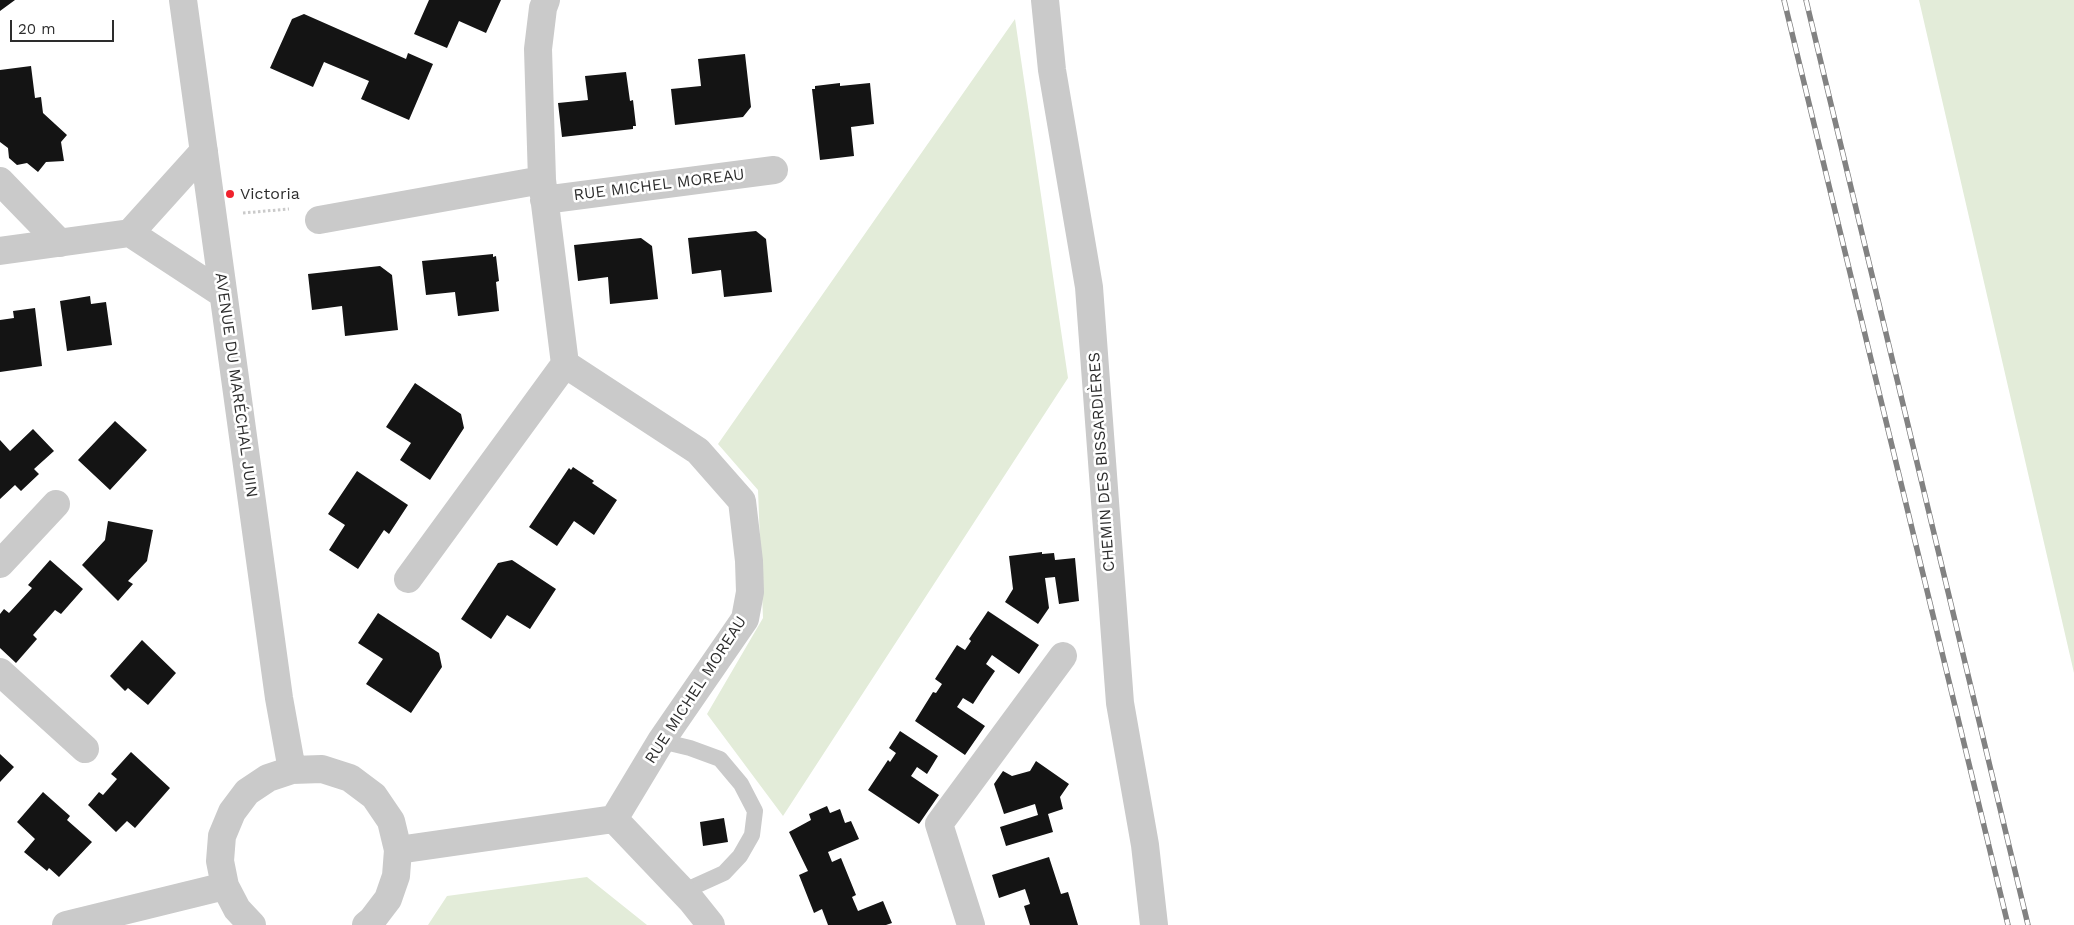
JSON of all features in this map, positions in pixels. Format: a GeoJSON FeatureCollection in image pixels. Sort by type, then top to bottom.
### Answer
{"type":"FeatureCollection","features":[{"type":"Feature","properties":{"kind":"street","name":"AVENUE DU MARÉCHAL JUIN"},"geometry":{"type":"LineString","coordinates":[[183,0],[279,698],[292,770]]}},
{"type":"Feature","properties":{"kind":"street"},"geometry":{"type":"LineString","coordinates":[[408,578],[565,364],[543,190],[538,49],[543,8],[546,0]]}},
{"type":"Feature","properties":{"kind":"street","name":"CHEMIN DES BISSARDIÈRES"},"geometry":{"type":"LineString","coordinates":[[1045,0],[1052,70],[1089,287],[1120,703],[1145,845],[1154,925]]}},
{"type":"Feature","properties":{"kind":"street"},"geometry":{"type":"LineString","coordinates":[[0,251],[130,233],[204,151]]}},
{"type":"Feature","properties":{"kind":"street","name":"RUE MICHEL MOREAU"},"geometry":{"type":"LineString","coordinates":[[319,220],[543,190],[774,170]]}},
{"type":"Feature","properties":{"kind":"street"},"geometry":{"type":"LineString","coordinates":[[0,182],[60,243]]}},
{"type":"Feature","properties":{"kind":"street"},"geometry":{"type":"LineString","coordinates":[[130,233],[223,294]]}},
{"type":"Feature","properties":{"kind":"street","name":"RUE MICHEL MOREAU"},"geometry":{"type":"LineString","coordinates":[[565,364],[698,451],[742,501],[750,576],[750,592],[745,619],[661,741],[614,819]]}},
{"type":"Feature","properties":{"kind":"street"},"geometry":{"type":"LineString","coordinates":[[0,564],[56,504]]}},
{"type":"Feature","properties":{"kind":"street"},"geometry":{"type":"LineString","coordinates":[[971,925],[939,824],[1063,656]]}},
{"type":"Feature","properties":{"kind":"street"},"geometry":{"type":"LineString","coordinates":[[0,672],[85,748]]}},
{"type":"Feature","properties":{"kind":"street"},"geometry":{"type":"LineString","coordinates":[[252,925],[236,909],[225,886],[220,861],[222,836],[232,812],[247,792],[268,778],[292,770],[322,769],[350,778],[374,796],[390,821],[398,850],[396,876],[388,899],[366,925]]}},
{"type":"Feature","properties":{"kind":"street"},"geometry":{"type":"LineString","coordinates":[[398,850],[614,819],[691,900],[712,925]]}},
{"type":"Feature","properties":{"kind":"street"},"geometry":{"type":"LineString","coordinates":[[66,925],[225,886]]}},
{"type":"Feature","properties":{"kind":"lane"},"geometry":{"type":"LineString","coordinates":[[661,741],[690,748],[720,759],[742,784],[755,811],[752,835],[740,856],[724,873],[682,892]]}},
{"type":"Feature","properties":{"kind":"path"},"geometry":{"type":"LineString","coordinates":[[213,216],[300,208],[319,220]]}},
{"type":"Feature","properties":{"kind":"green space"},"geometry":{"type":"Polygon","coordinates":[[[1919,0],[2074,0],[2074,673],[1919,0]]]}},
{"type":"Feature","properties":{"kind":"green space"},"geometry":{"type":"Polygon","coordinates":[[[1015,19],[1068,378],[783,816],[707,714],[763,618],[758,490],[718,444],[1015,19]]]}},
{"type":"Feature","properties":{"kind":"green space"},"geometry":{"type":"Polygon","coordinates":[[[587,877],[647,925],[428,925],[447,896],[587,877]]]}},
{"type":"Feature","properties":{"kind":"building"},"geometry":{"type":"Polygon","coordinates":[[[0,0],[15,0],[0,11],[0,0]]]}},
{"type":"Feature","properties":{"kind":"building"},"geometry":{"type":"Polygon","coordinates":[[[429,0],[501,0],[486,33],[459,21],[447,48],[414,34],[429,0]]]}},
{"type":"Feature","properties":{"kind":"building"},"geometry":{"type":"Polygon","coordinates":[[[304,14],[406,59],[408,53],[433,64],[409,120],[361,99],[369,81],[324,62],[313,87],[270,68],[292,19],[304,14]]]}},
{"type":"Feature","properties":{"kind":"building"},"geometry":{"type":"Polygon","coordinates":[[[745,54],[751,107],[743,117],[675,125],[671,89],[701,86],[698,59],[745,54]]]}},
{"type":"Feature","properties":{"kind":"building"},"geometry":{"type":"Polygon","coordinates":[[[31,66],[35,98],[41,97],[43,113],[67,135],[61,142],[64,161],[46,162],[38,172],[27,163],[17,165],[9,158],[8,148],[0,142],[0,70],[31,66]]]}},
{"type":"Feature","properties":{"kind":"building"},"geometry":{"type":"Polygon","coordinates":[[[626,72],[630,101],[633,100],[636,126],[633,126],[633,129],[562,137],[558,103],[588,100],[585,76],[626,72]]]}},
{"type":"Feature","properties":{"kind":"building"},"geometry":{"type":"Polygon","coordinates":[[[840,83],[840,86],[870,83],[874,124],[851,127],[854,156],[820,160],[812,89],[815,89],[815,86],[840,83]]]}},
{"type":"Feature","properties":{"kind":"building"},"geometry":{"type":"Polygon","coordinates":[[[756,231],[766,239],[772,292],[724,297],[721,270],[692,274],[688,238],[756,231]]]}},
{"type":"Feature","properties":{"kind":"building"},"geometry":{"type":"Polygon","coordinates":[[[641,238],[652,246],[658,299],[610,304],[608,277],[578,281],[574,245],[641,238]]]}},
{"type":"Feature","properties":{"kind":"building"},"geometry":{"type":"Polygon","coordinates":[[[493,254],[493,257],[496,256],[499,281],[496,282],[499,311],[458,316],[455,292],[426,295],[422,261],[493,254]]]}},
{"type":"Feature","properties":{"kind":"building"},"geometry":{"type":"Polygon","coordinates":[[[380,266],[392,275],[398,330],[345,336],[342,306],[312,310],[308,274],[380,266]]]}},
{"type":"Feature","properties":{"kind":"building"},"geometry":{"type":"Polygon","coordinates":[[[90,296],[91,304],[106,302],[112,345],[67,351],[60,301],[90,296]]]}},
{"type":"Feature","properties":{"kind":"building"},"geometry":{"type":"Polygon","coordinates":[[[35,308],[42,366],[0,372],[0,320],[14,318],[13,311],[35,308]]]}},
{"type":"Feature","properties":{"kind":"building"},"geometry":{"type":"Polygon","coordinates":[[[415,383],[461,414],[464,428],[430,480],[400,460],[411,443],[386,427],[415,383]]]}},
{"type":"Feature","properties":{"kind":"building"},"geometry":{"type":"Polygon","coordinates":[[[115,421],[147,450],[110,490],[78,460],[115,421]]]}},
{"type":"Feature","properties":{"kind":"building"},"geometry":{"type":"Polygon","coordinates":[[[33,429],[54,451],[34,469],[39,474],[21,491],[15,485],[0,499],[0,440],[10,451],[33,429]]]}},
{"type":"Feature","properties":{"kind":"building"},"geometry":{"type":"Polygon","coordinates":[[[573,467],[617,500],[594,535],[574,521],[557,546],[529,527],[569,468],[571,470],[573,467]]]}},
{"type":"Feature","properties":{"kind":"building"},"geometry":{"type":"Polygon","coordinates":[[[357,471],[408,505],[389,534],[384,530],[358,569],[329,550],[345,525],[328,514],[357,471]]]}},
{"type":"Feature","properties":{"kind":"building"},"geometry":{"type":"Polygon","coordinates":[[[108,521],[153,530],[147,561],[128,581],[133,584],[118,601],[82,565],[105,540],[108,521]]]}},
{"type":"Feature","properties":{"kind":"building"},"geometry":{"type":"Polygon","coordinates":[[[1042,552],[1042,554],[1054,553],[1055,560],[1075,558],[1079,601],[1059,604],[1055,577],[1045,578],[1049,608],[1038,624],[1005,602],[1013,589],[1009,556],[1042,552]]]}},
{"type":"Feature","properties":{"kind":"building"},"geometry":{"type":"Polygon","coordinates":[[[50,560],[83,589],[61,614],[55,610],[33,635],[37,639],[16,663],[0,648],[0,614],[4,609],[9,613],[32,588],[28,585],[50,560]]]}},
{"type":"Feature","properties":{"kind":"building"},"geometry":{"type":"Polygon","coordinates":[[[512,560],[556,589],[530,629],[507,615],[491,639],[461,619],[498,563],[512,560]]]}},
{"type":"Feature","properties":{"kind":"building"},"geometry":{"type":"Polygon","coordinates":[[[988,611],[1039,645],[1019,674],[992,655],[986,664],[995,671],[973,704],[963,698],[957,707],[985,726],[965,755],[915,721],[933,692],[936,693],[942,684],[935,679],[957,645],[965,650],[971,641],[969,639],[988,611]]]}},
{"type":"Feature","properties":{"kind":"building"},"geometry":{"type":"Polygon","coordinates":[[[378,613],[439,653],[442,667],[411,713],[366,684],[383,659],[358,643],[378,613]]]}},
{"type":"Feature","properties":{"kind":"building"},"geometry":{"type":"Polygon","coordinates":[[[142,640],[176,673],[148,705],[128,688],[125,691],[110,676],[142,640]]]}},
{"type":"Feature","properties":{"kind":"building"},"geometry":{"type":"Polygon","coordinates":[[[900,731],[938,756],[927,774],[917,767],[911,776],[939,795],[919,824],[868,790],[888,760],[890,762],[896,753],[889,748],[900,731]]]}},
{"type":"Feature","properties":{"kind":"building"},"geometry":{"type":"Polygon","coordinates":[[[131,752],[170,788],[135,828],[127,821],[116,832],[88,805],[99,792],[103,795],[117,779],[111,774],[131,752]]]}},
{"type":"Feature","properties":{"kind":"building"},"geometry":{"type":"Polygon","coordinates":[[[0,754],[14,767],[0,782],[0,754]]]}},
{"type":"Feature","properties":{"kind":"building"},"geometry":{"type":"Polygon","coordinates":[[[1036,761],[1069,784],[1060,797],[1063,809],[1048,814],[1053,832],[1006,846],[1000,827],[1038,815],[1035,804],[1004,814],[994,784],[1003,771],[1012,776],[1030,771],[1036,761]]]}},
{"type":"Feature","properties":{"kind":"building"},"geometry":{"type":"Polygon","coordinates":[[[43,792],[70,816],[67,820],[92,842],[59,877],[49,868],[47,871],[24,852],[35,839],[17,822],[43,792]]]}},
{"type":"Feature","properties":{"kind":"building"},"geometry":{"type":"Polygon","coordinates":[[[827,806],[830,813],[840,809],[845,823],[851,821],[859,839],[828,852],[832,862],[841,858],[856,895],[852,897],[858,911],[883,901],[892,923],[886,925],[828,925],[822,909],[814,913],[799,875],[808,871],[789,832],[811,820],[809,814],[827,806]]]}},
{"type":"Feature","properties":{"kind":"building"},"geometry":{"type":"Polygon","coordinates":[[[724,818],[728,842],[703,846],[700,822],[724,818]]]}},
{"type":"Feature","properties":{"kind":"building"},"geometry":{"type":"Polygon","coordinates":[[[1049,857],[1061,894],[1068,892],[1078,925],[1030,925],[1024,906],[1030,904],[1025,889],[999,898],[992,875],[1049,857]]]}},
{"type":"Feature","properties":{"kind":"railway"},"geometry":{"type":"LineString","coordinates":[[1784,0],[2008,925]]}},
{"type":"Feature","properties":{"kind":"railway"},"geometry":{"type":"LineString","coordinates":[[1806,0],[2028,925]]}},
{"type":"Feature","properties":{"kind":"place","name":"Victoria"},"geometry":{"type":"Point","coordinates":[230,194]}}]}
